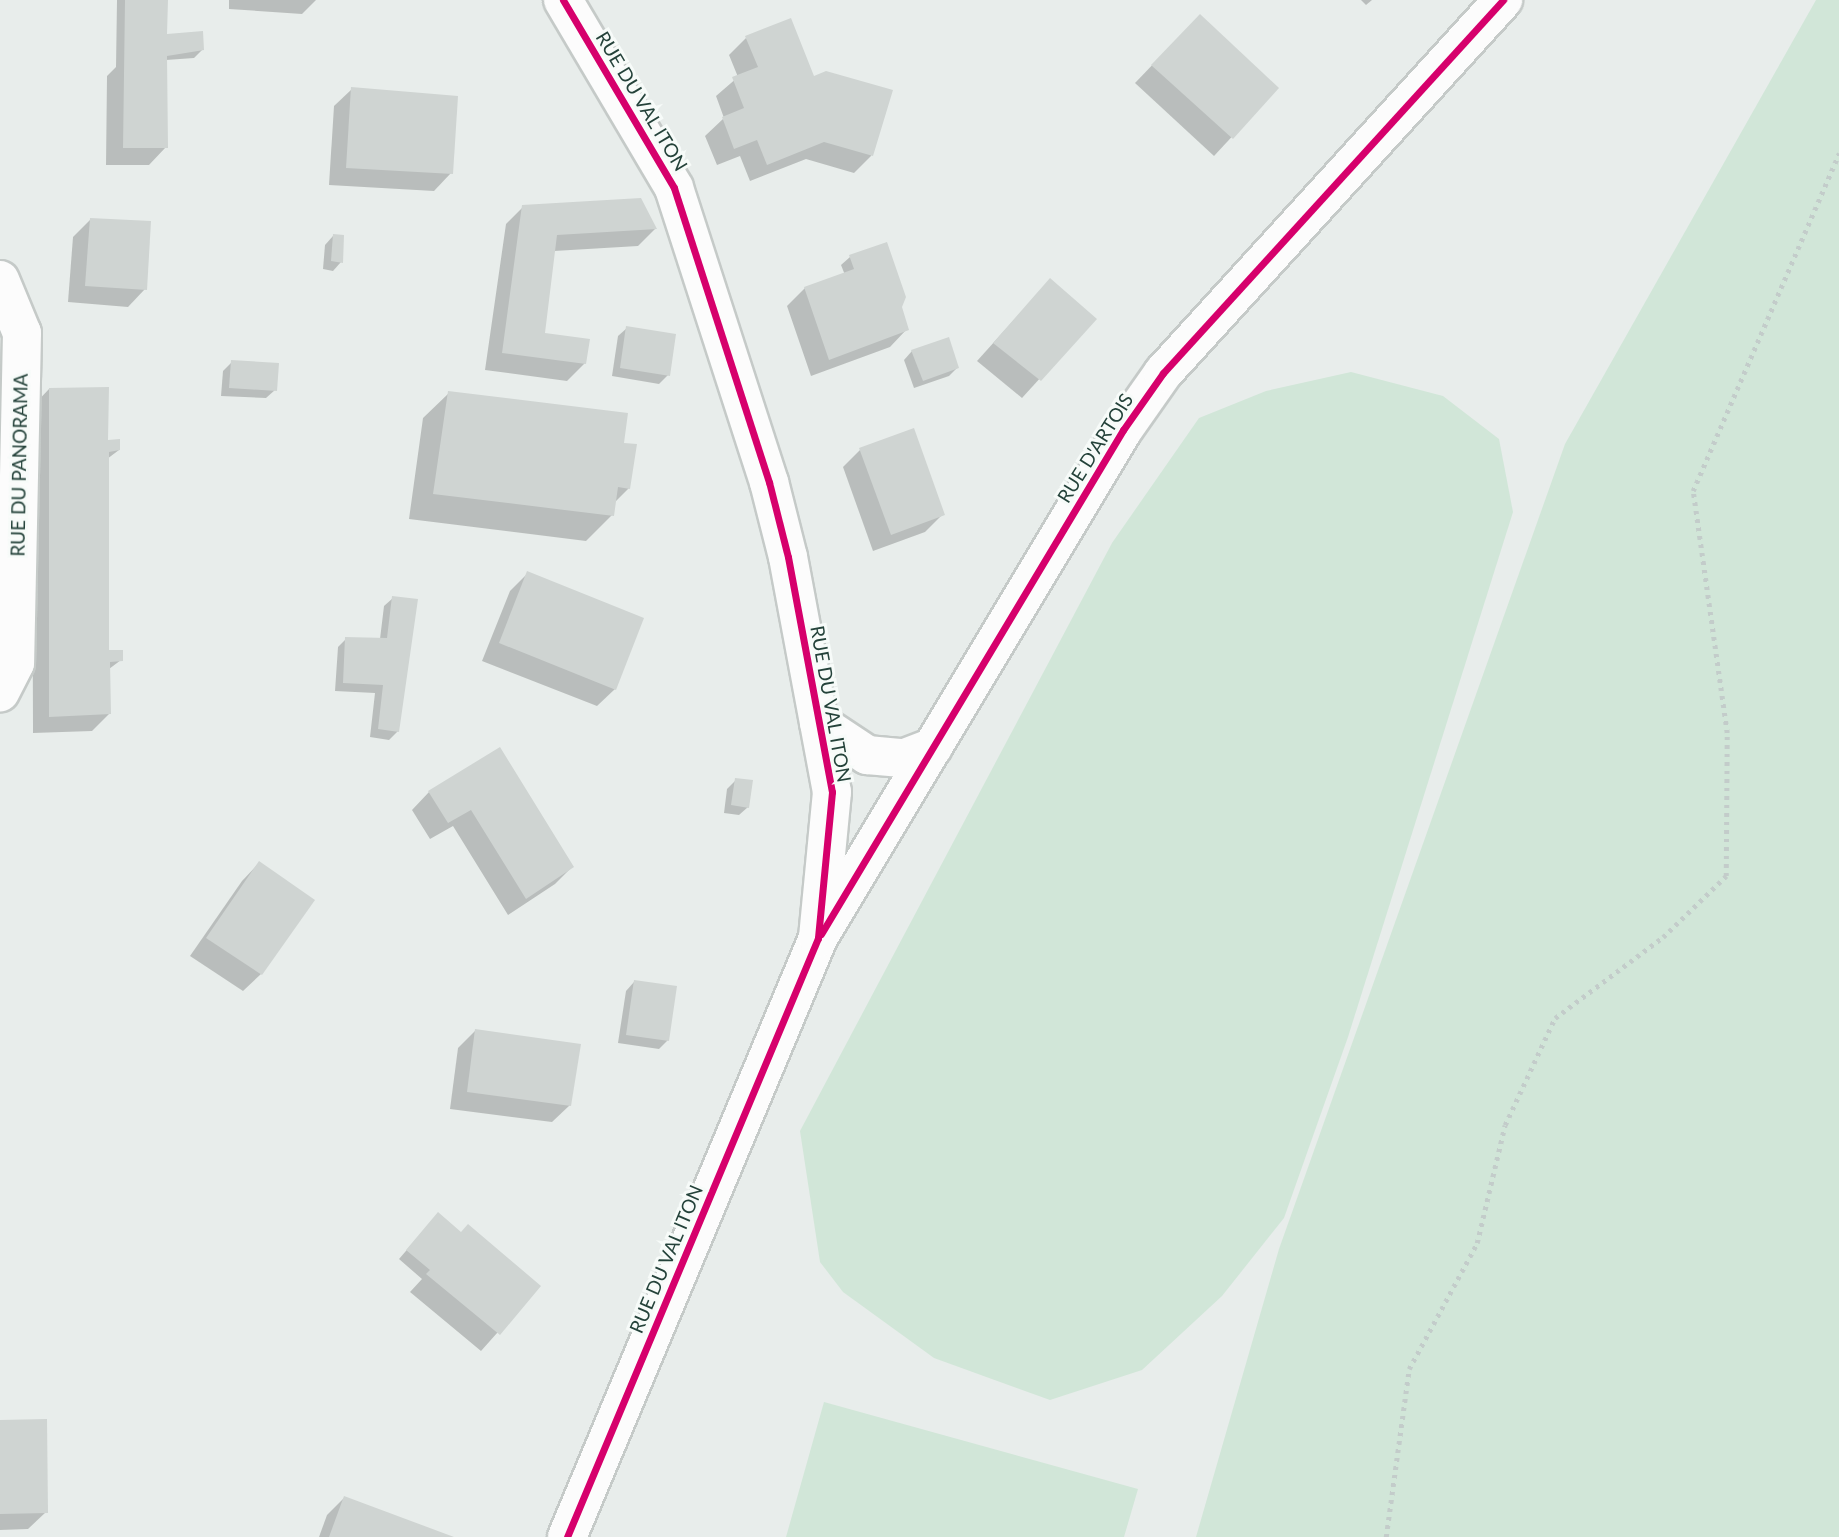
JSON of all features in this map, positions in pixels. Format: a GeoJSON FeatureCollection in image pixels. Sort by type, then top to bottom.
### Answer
{"type":"FeatureCollection","features":[{"type":"Feature","properties":{"kind":"street","name":"RUE DU VAL ITON"},"geometry":{"type":"LineString","coordinates":[[563,0],[674,188],[769,482],[832,792],[818,938],[567,1537]]}},
{"type":"Feature","properties":{"kind":"street","name":"RUE D'ARTOIS"},"geometry":{"type":"LineString","coordinates":[[818,938],[1123,430],[1163,373],[1503,0]]}},
{"type":"Feature","properties":{"kind":"street","name":"RUE DU PANORAMA"},"geometry":{"type":"LineString","coordinates":[[0,280],[22,333],[15,663],[0,692]]}},
{"type":"Feature","properties":{"kind":"street"},"geometry":{"type":"LineString","coordinates":[[819,723],[867,755],[905,758],[933,747]]}},
{"type":"Feature","properties":{"kind":"path"},"geometry":{"type":"LineString","coordinates":[[1386,1537],[1409,1369],[1478,1243],[1505,1125],[1555,1018],[1663,937],[1726,876],[1727,733],[1693,491],[1839,153]]}},
{"type":"Feature","properties":{"kind":"green space"},"geometry":{"type":"Polygon","coordinates":[[[1816,0],[1839,0],[1839,1537],[1196,1537],[1279,1249],[1565,444],[1816,0]]]}},
{"type":"Feature","properties":{"kind":"green space"},"geometry":{"type":"Polygon","coordinates":[[[1351,372],[1443,396],[1499,439],[1513,512],[1348,1037],[1284,1218],[1222,1296],[1142,1370],[1050,1400],[934,1358],[843,1292],[820,1262],[800,1131],[1112,543],[1199,418],[1266,391],[1351,372]]]}},
{"type":"Feature","properties":{"kind":"green space"},"geometry":{"type":"Polygon","coordinates":[[[824,1402],[1138,1489],[1124,1537],[786,1537],[824,1402]]]}},
{"type":"Feature","properties":{"kind":"building"},"geometry":{"type":"Polygon","coordinates":[[[125,0],[168,0],[167,34],[203,31],[204,50],[167,56],[168,148],[123,148],[125,0]]]}},
{"type":"Feature","properties":{"kind":"building"},"geometry":{"type":"Polygon","coordinates":[[[1200,14],[1279,88],[1233,139],[1151,65],[1200,14]]]}},
{"type":"Feature","properties":{"kind":"building"},"geometry":{"type":"Polygon","coordinates":[[[791,18],[814,76],[826,71],[893,90],[873,156],[824,142],[767,165],[757,140],[734,149],[722,117],[744,108],[732,77],[758,67],[745,36],[791,18]]]}},
{"type":"Feature","properties":{"kind":"building"},"geometry":{"type":"Polygon","coordinates":[[[351,87],[458,96],[453,174],[346,168],[351,87]]]}},
{"type":"Feature","properties":{"kind":"building"},"geometry":{"type":"Polygon","coordinates":[[[641,198],[657,229],[557,235],[545,333],[590,339],[586,364],[502,353],[522,205],[641,198]]]}},
{"type":"Feature","properties":{"kind":"building"},"geometry":{"type":"Polygon","coordinates":[[[90,218],[151,221],[147,290],[85,286],[90,218]]]}},
{"type":"Feature","properties":{"kind":"building"},"geometry":{"type":"Polygon","coordinates":[[[333,234],[344,235],[343,263],[331,261],[333,234]]]}},
{"type":"Feature","properties":{"kind":"building"},"geometry":{"type":"Polygon","coordinates":[[[887,242],[906,297],[902,307],[909,330],[829,360],[804,287],[854,269],[849,255],[887,242]]]}},
{"type":"Feature","properties":{"kind":"building"},"geometry":{"type":"Polygon","coordinates":[[[1050,278],[1097,319],[1041,381],[993,343],[1050,278]]]}},
{"type":"Feature","properties":{"kind":"building"},"geometry":{"type":"Polygon","coordinates":[[[626,326],[676,334],[670,376],[620,368],[626,326]]]}},
{"type":"Feature","properties":{"kind":"building"},"geometry":{"type":"Polygon","coordinates":[[[949,337],[959,368],[923,381],[911,350],[949,337]]]}},
{"type":"Feature","properties":{"kind":"building"},"geometry":{"type":"Polygon","coordinates":[[[231,360],[279,363],[277,391],[229,388],[231,360]]]}},
{"type":"Feature","properties":{"kind":"building"},"geometry":{"type":"Polygon","coordinates":[[[109,387],[108,440],[120,439],[120,450],[109,452],[109,650],[123,650],[123,661],[110,662],[111,714],[49,717],[49,388],[109,387]]]}},
{"type":"Feature","properties":{"kind":"building"},"geometry":{"type":"Polygon","coordinates":[[[448,391],[628,413],[624,443],[637,444],[630,489],[618,487],[614,516],[433,494],[448,391]]]}},
{"type":"Feature","properties":{"kind":"building"},"geometry":{"type":"Polygon","coordinates":[[[914,428],[945,515],[891,535],[859,448],[914,428]]]}},
{"type":"Feature","properties":{"kind":"building"},"geometry":{"type":"Polygon","coordinates":[[[527,571],[644,618],[616,690],[499,643],[527,571]]]}},
{"type":"Feature","properties":{"kind":"building"},"geometry":{"type":"Polygon","coordinates":[[[392,596],[418,599],[399,732],[378,729],[383,685],[343,683],[345,637],[387,638],[392,596]]]}},
{"type":"Feature","properties":{"kind":"building"},"geometry":{"type":"Polygon","coordinates":[[[500,747],[574,867],[526,899],[471,810],[448,823],[428,791],[500,747]]]}},
{"type":"Feature","properties":{"kind":"building"},"geometry":{"type":"Polygon","coordinates":[[[735,778],[753,780],[749,808],[731,805],[735,778]]]}},
{"type":"Feature","properties":{"kind":"building"},"geometry":{"type":"Polygon","coordinates":[[[259,861],[315,900],[262,975],[206,938],[259,861]]]}},
{"type":"Feature","properties":{"kind":"building"},"geometry":{"type":"Polygon","coordinates":[[[634,980],[677,986],[669,1041],[626,1035],[634,980]]]}},
{"type":"Feature","properties":{"kind":"building"},"geometry":{"type":"Polygon","coordinates":[[[475,1029],[581,1044],[571,1106],[467,1092],[475,1029]]]}},
{"type":"Feature","properties":{"kind":"building"},"geometry":{"type":"Polygon","coordinates":[[[438,1212],[461,1232],[468,1224],[541,1286],[500,1335],[426,1274],[430,1270],[406,1250],[438,1212]]]}},
{"type":"Feature","properties":{"kind":"building"},"geometry":{"type":"Polygon","coordinates":[[[47,1419],[48,1513],[0,1514],[0,1420],[47,1419]]]}},
{"type":"Feature","properties":{"kind":"building"},"geometry":{"type":"Polygon","coordinates":[[[344,1496],[454,1537],[329,1537],[344,1496]]]}},
{"type":"Feature","properties":{"kind":"cycle path"},"geometry":{"type":"LineString","coordinates":[[563,0],[674,188],[769,482],[788,557],[832,792],[818,938],[567,1537]]}},
{"type":"Feature","properties":{"kind":"cycle path"},"geometry":{"type":"LineString","coordinates":[[821,934],[1123,430],[1163,373],[1503,0]]}}]}
